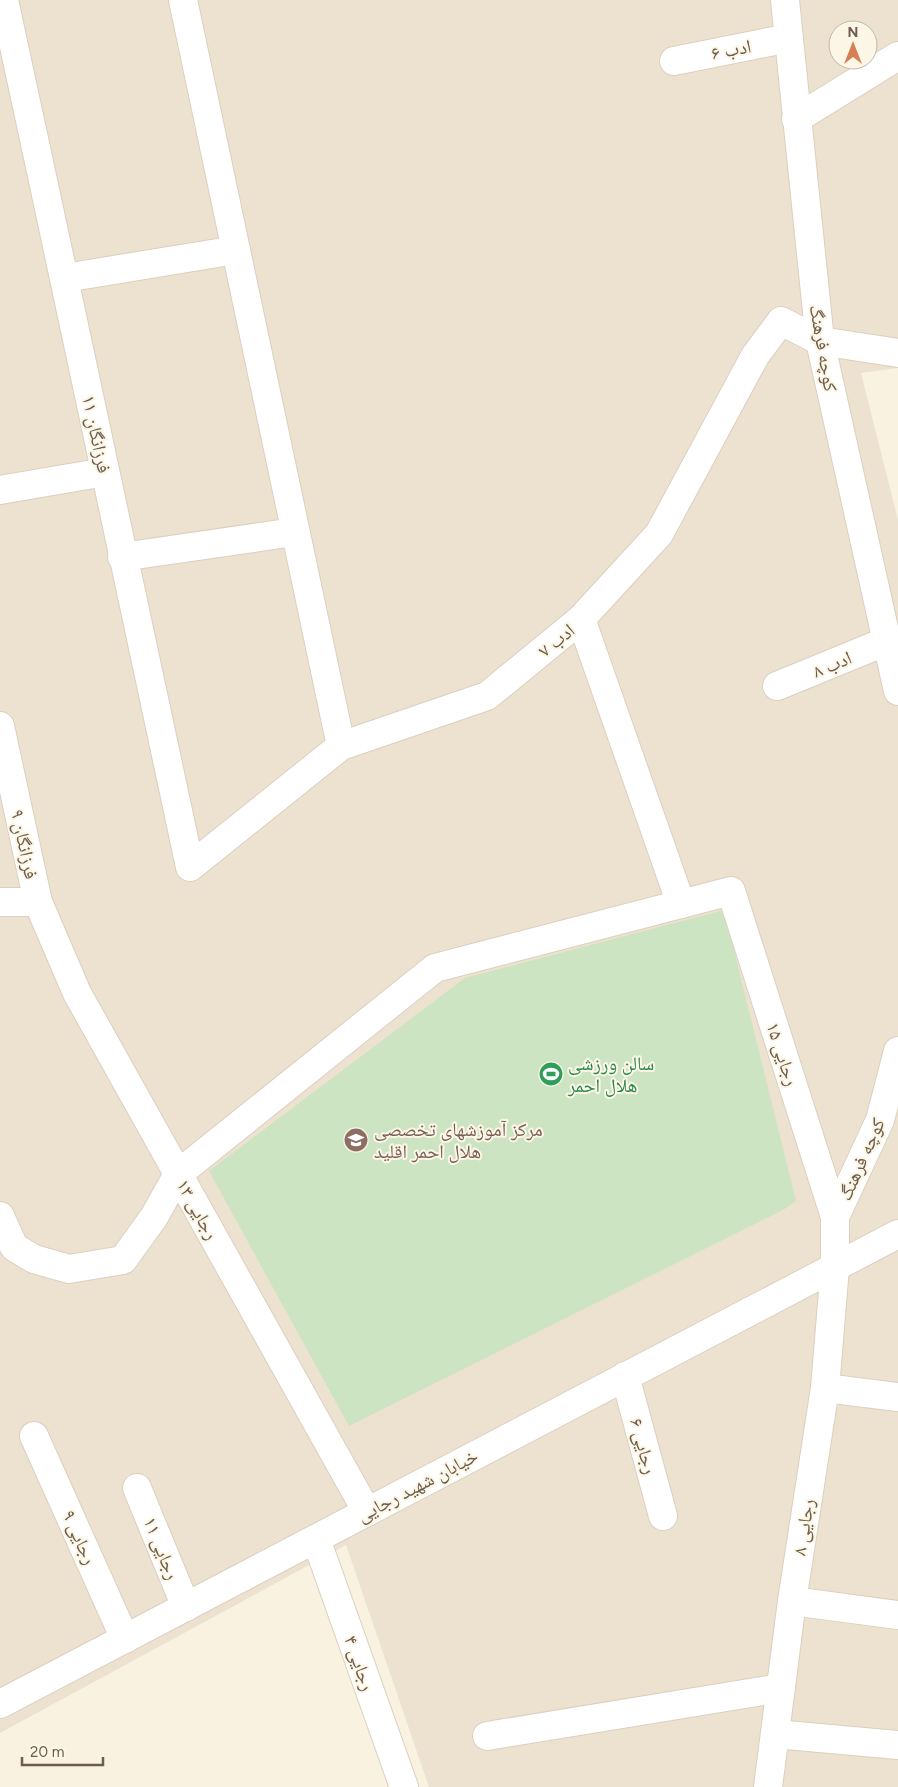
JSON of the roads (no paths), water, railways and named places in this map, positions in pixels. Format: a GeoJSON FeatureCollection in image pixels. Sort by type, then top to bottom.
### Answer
{"type":"FeatureCollection","features":[{"type":"Feature","properties":{"kind":"street","name":"فرزانگان ۱۱"},"geometry":{"type":"LineString","coordinates":[[4,0],[190,868]]}},
{"type":"Feature","properties":{"kind":"street"},"geometry":{"type":"LineString","coordinates":[[183,0],[294,532],[341,746]]}},
{"type":"Feature","properties":{"kind":"street","name":"کوچه فرهنگ"},"geometry":{"type":"LineString","coordinates":[[785,0],[820,341],[898,691]]}},
{"type":"Feature","properties":{"kind":"street","name":"ادب ۶"},"geometry":{"type":"LineString","coordinates":[[674,61],[789,38]]}},
{"type":"Feature","properties":{"kind":"street"},"geometry":{"type":"LineString","coordinates":[[796,120],[898,56]]}},
{"type":"Feature","properties":{"kind":"street"},"geometry":{"type":"LineString","coordinates":[[65,278],[236,250]]}},
{"type":"Feature","properties":{"kind":"street","name":"ادب ۷"},"geometry":{"type":"LineString","coordinates":[[190,868],[341,746],[487,696],[582,619],[659,534],[755,356],[781,321],[820,341]]}},
{"type":"Feature","properties":{"kind":"street"},"geometry":{"type":"LineString","coordinates":[[820,341],[898,352]]}},
{"type":"Feature","properties":{"kind":"street"},"geometry":{"type":"LineString","coordinates":[[0,490],[105,472]]}},
{"type":"Feature","properties":{"kind":"street"},"geometry":{"type":"LineString","coordinates":[[122,557],[294,532]]}},
{"type":"Feature","properties":{"kind":"street"},"geometry":{"type":"LineString","coordinates":[[0,1216],[14,1247],[34,1259],[69,1269],[123,1260],[154,1217],[178,1174],[435,968],[681,904],[582,619]]}},
{"type":"Feature","properties":{"kind":"street","name":"ادب ۸"},"geometry":{"type":"LineString","coordinates":[[777,686],[887,641]]}},
{"type":"Feature","properties":{"kind":"street","name":"فرزانگان ۹"},"geometry":{"type":"LineString","coordinates":[[0,726],[38,902]]}},
{"type":"Feature","properties":{"kind":"street","name":"رجایی ۱۵"},"geometry":{"type":"LineString","coordinates":[[681,904],[731,891],[835,1217]]}},
{"type":"Feature","properties":{"kind":"street"},"geometry":{"type":"LineString","coordinates":[[0,902],[38,902]]}},
{"type":"Feature","properties":{"kind":"street","name":"رجایی ۱۳"},"geometry":{"type":"LineString","coordinates":[[38,902],[77,993],[367,1512]]}},
{"type":"Feature","properties":{"kind":"street","name":"کوچه فرهنگ"},"geometry":{"type":"LineString","coordinates":[[835,1267],[835,1217],[880,1120],[898,1051]]}},
{"type":"Feature","properties":{"kind":"street","name":"خیابان شهید رجایی"},"geometry":{"type":"LineString","coordinates":[[0,1704],[898,1234]]}},
{"type":"Feature","properties":{"kind":"street","name":"رجایی ۸"},"geometry":{"type":"LineString","coordinates":[[768,1787],[792,1601],[825,1388],[835,1267]]}},
{"type":"Feature","properties":{"kind":"street","name":"رجایی ۶"},"geometry":{"type":"LineString","coordinates":[[625,1376],[663,1516]]}},
{"type":"Feature","properties":{"kind":"street"},"geometry":{"type":"LineString","coordinates":[[825,1388],[898,1397]]}},
{"type":"Feature","properties":{"kind":"street","name":"رجایی ۹"},"geometry":{"type":"LineString","coordinates":[[34,1436],[125,1638]]}},
{"type":"Feature","properties":{"kind":"street","name":"رجایی ۱۱"},"geometry":{"type":"LineString","coordinates":[[137,1488],[186,1607]]}},
{"type":"Feature","properties":{"kind":"street","name":"رجایی ۴"},"geometry":{"type":"LineString","coordinates":[[316,1538],[404,1787]]}},
{"type":"Feature","properties":{"kind":"street"},"geometry":{"type":"LineString","coordinates":[[792,1601],[898,1614]]}},
{"type":"Feature","properties":{"kind":"street"},"geometry":{"type":"LineString","coordinates":[[487,1736],[781,1688]]}},
{"type":"Feature","properties":{"kind":"street"},"geometry":{"type":"LineString","coordinates":[[775,1734],[898,1745]]}},
{"type":"Feature","properties":{"kind":"place","name":"سالن ورزشی هلال احمر"},"geometry":{"type":"Point","coordinates":[551,1074]}},
{"type":"Feature","properties":{"kind":"place","name":"مرکز آموزشهای تخصصی هلال احمر اقلید"},"geometry":{"type":"Point","coordinates":[356,1140]}}]}
